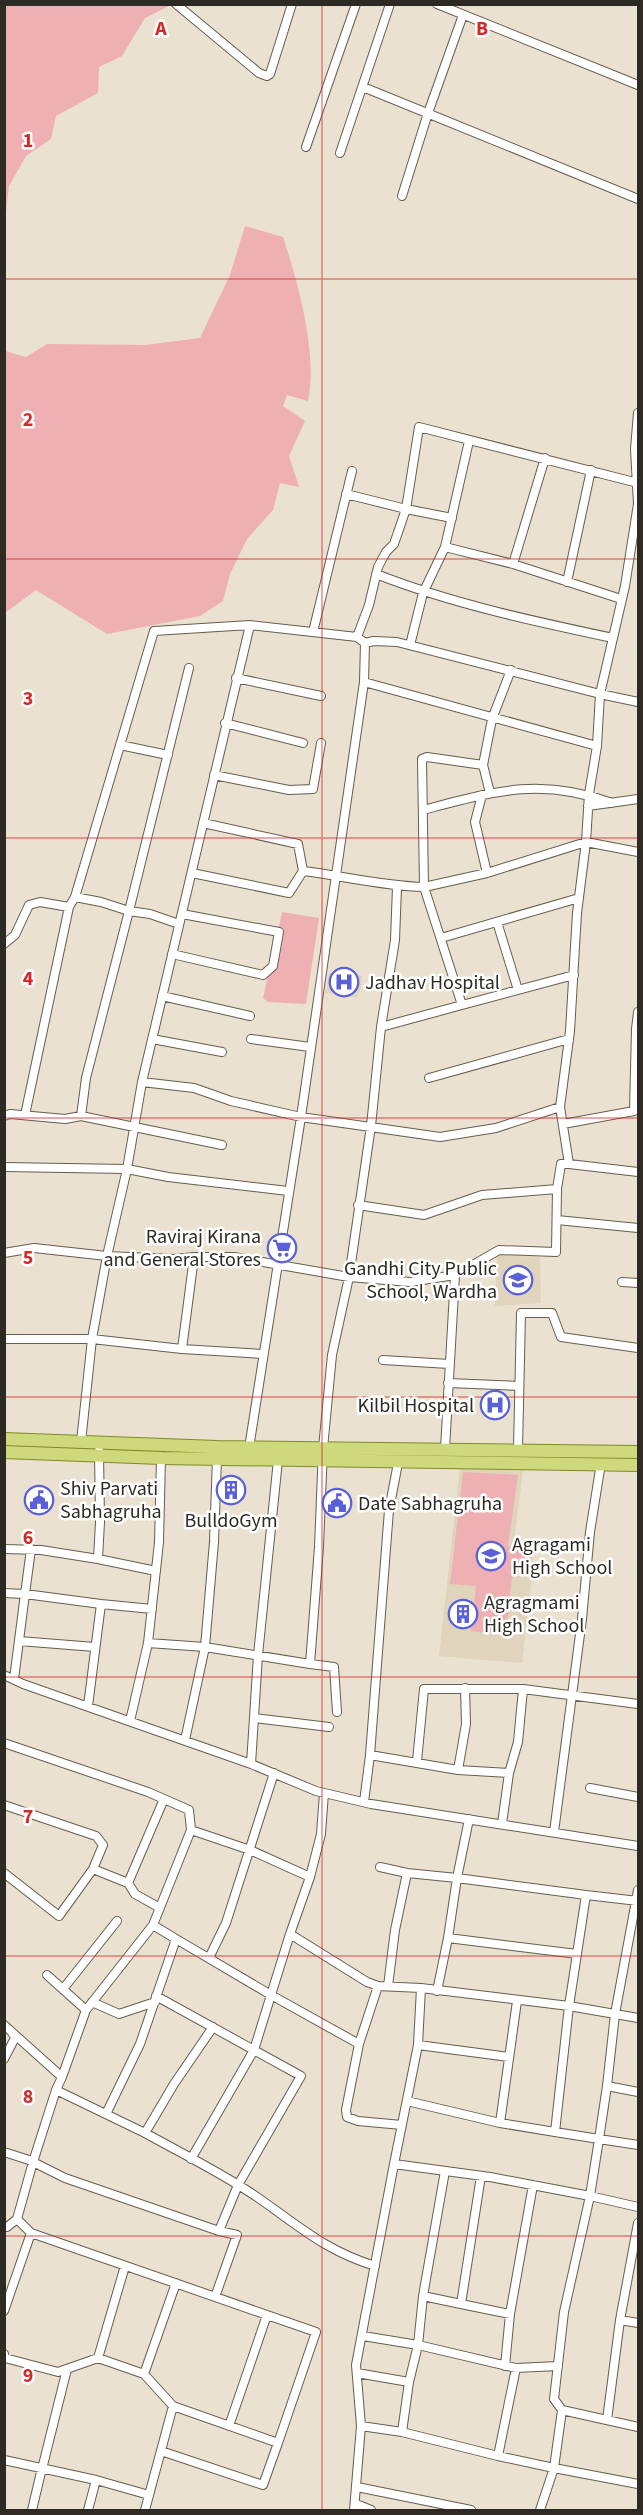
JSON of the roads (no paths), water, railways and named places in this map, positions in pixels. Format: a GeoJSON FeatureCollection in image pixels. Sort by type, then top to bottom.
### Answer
{"type":"FeatureCollection","features":[{"type":"Feature","properties":{"kind":"main road"},"geometry":{"type":"LineString","coordinates":[[4,1439],[249,1448],[639,1452]]}},
{"type":"Feature","properties":{"kind":"main road"},"geometry":{"type":"LineString","coordinates":[[4,1452],[398,1463],[639,1465]]}},
{"type":"Feature","properties":{"kind":"street"},"geometry":{"type":"LineString","coordinates":[[176,4],[259,73],[267,76],[270,74],[292,4]]}},
{"type":"Feature","properties":{"kind":"street"},"geometry":{"type":"LineString","coordinates":[[306,147],[356,4]]}},
{"type":"Feature","properties":{"kind":"street"},"geometry":{"type":"LineString","coordinates":[[340,153],[390,4]]}},
{"type":"Feature","properties":{"kind":"street"},"geometry":{"type":"LineString","coordinates":[[437,4],[639,85]]}},
{"type":"Feature","properties":{"kind":"street"},"geometry":{"type":"LineString","coordinates":[[402,196],[428,113],[463,15]]}},
{"type":"Feature","properties":{"kind":"street"},"geometry":{"type":"LineString","coordinates":[[363,87],[639,199]]}},
{"type":"Feature","properties":{"kind":"street"},"geometry":{"type":"LineString","coordinates":[[569,1164],[560,1107],[569,1039],[579,898],[589,794],[597,746],[600,694],[621,599],[638,504],[635,450],[639,413]]}},
{"type":"Feature","properties":{"kind":"street"},"geometry":{"type":"LineString","coordinates":[[357,637],[369,605],[376,574],[386,552],[394,544],[406,509],[419,427],[638,483]]}},
{"type":"Feature","properties":{"kind":"street"},"geometry":{"type":"LineString","coordinates":[[410,645],[423,593],[445,547],[469,441]]}},
{"type":"Feature","properties":{"kind":"street"},"geometry":{"type":"LineString","coordinates":[[513,564],[544,459]]}},
{"type":"Feature","properties":{"kind":"street"},"geometry":{"type":"LineString","coordinates":[[567,582],[591,470]]}},
{"type":"Feature","properties":{"kind":"street"},"geometry":{"type":"LineString","coordinates":[[312,632],[352,471]]}},
{"type":"Feature","properties":{"kind":"street"},"geometry":{"type":"LineString","coordinates":[[346,494],[452,518]]}},
{"type":"Feature","properties":{"kind":"street"},"geometry":{"type":"LineString","coordinates":[[445,547],[513,564],[621,599]]}},
{"type":"Feature","properties":{"kind":"street"},"geometry":{"type":"LineString","coordinates":[[376,574],[423,593],[537,622],[613,638]]}},
{"type":"Feature","properties":{"kind":"street"},"geometry":{"type":"LineString","coordinates":[[81,1442],[92,1339],[107,1256],[127,1169],[142,1082],[250,625]]}},
{"type":"Feature","properties":{"kind":"street"},"geometry":{"type":"LineString","coordinates":[[24,1115],[69,906],[75,897],[154,632],[250,625],[357,637],[365,643],[397,642],[639,702]]}},
{"type":"Feature","properties":{"kind":"street"},"geometry":{"type":"LineString","coordinates":[[249,1448],[276,1263],[301,1117],[364,682],[365,643]]}},
{"type":"Feature","properties":{"kind":"street"},"geometry":{"type":"LineString","coordinates":[[81,1116],[89,1068],[189,668]]}},
{"type":"Feature","properties":{"kind":"street"},"geometry":{"type":"LineString","coordinates":[[487,873],[476,827],[486,794],[483,765],[492,719],[511,670]]}},
{"type":"Feature","properties":{"kind":"street"},"geometry":{"type":"LineString","coordinates":[[236,678],[321,696]]}},
{"type":"Feature","properties":{"kind":"street"},"geometry":{"type":"LineString","coordinates":[[364,682],[597,746]]}},
{"type":"Feature","properties":{"kind":"street"},"geometry":{"type":"LineString","coordinates":[[225,723],[303,742]]}},
{"type":"Feature","properties":{"kind":"street"},"geometry":{"type":"LineString","coordinates":[[214,775],[289,790],[313,789],[321,743]]}},
{"type":"Feature","properties":{"kind":"street"},"geometry":{"type":"LineString","coordinates":[[120,745],[168,756]]}},
{"type":"Feature","properties":{"kind":"street"},"geometry":{"type":"LineString","coordinates":[[462,1005],[424,887],[422,760],[424,757],[483,765]]}},
{"type":"Feature","properties":{"kind":"street"},"geometry":{"type":"LineString","coordinates":[[423,810],[486,794],[534,787],[589,794],[612,803]]}},
{"type":"Feature","properties":{"kind":"street"},"geometry":{"type":"LineString","coordinates":[[588,806],[639,799]]}},
{"type":"Feature","properties":{"kind":"street"},"geometry":{"type":"LineString","coordinates":[[192,873],[289,893],[303,872],[298,844],[203,823]]}},
{"type":"Feature","properties":{"kind":"street"},"geometry":{"type":"LineString","coordinates":[[303,872],[335,875],[397,887],[424,887],[487,873],[586,842],[639,852]]}},
{"type":"Feature","properties":{"kind":"street"},"geometry":{"type":"LineString","coordinates":[[310,1664],[322,1461],[332,1355],[349,1277],[371,1126],[381,1027],[395,940],[397,887]]}},
{"type":"Feature","properties":{"kind":"street"},"geometry":{"type":"LineString","coordinates":[[75,897],[150,914],[179,924]]}},
{"type":"Feature","properties":{"kind":"street"},"geometry":{"type":"LineString","coordinates":[[441,938],[579,898]]}},
{"type":"Feature","properties":{"kind":"street"},"geometry":{"type":"LineString","coordinates":[[4,944],[15,935],[29,905],[40,902],[69,906]]}},
{"type":"Feature","properties":{"kind":"street"},"geometry":{"type":"LineString","coordinates":[[172,954],[264,975],[273,966],[279,933],[182,914]]}},
{"type":"Feature","properties":{"kind":"street"},"geometry":{"type":"LineString","coordinates":[[497,922],[518,990]]}},
{"type":"Feature","properties":{"kind":"street"},"geometry":{"type":"LineString","coordinates":[[381,1027],[574,975]]}},
{"type":"Feature","properties":{"kind":"street"},"geometry":{"type":"LineString","coordinates":[[162,996],[250,1016]]}},
{"type":"Feature","properties":{"kind":"street"},"geometry":{"type":"LineString","coordinates":[[563,1124],[634,1111],[639,1012]]}},
{"type":"Feature","properties":{"kind":"street"},"geometry":{"type":"LineString","coordinates":[[152,1039],[222,1052]]}},
{"type":"Feature","properties":{"kind":"street"},"geometry":{"type":"LineString","coordinates":[[251,1039],[310,1047]]}},
{"type":"Feature","properties":{"kind":"street"},"geometry":{"type":"LineString","coordinates":[[429,1078],[569,1039]]}},
{"type":"Feature","properties":{"kind":"street"},"geometry":{"type":"LineString","coordinates":[[142,1082],[194,1088],[231,1101],[301,1117],[440,1137],[496,1128],[560,1107]]}},
{"type":"Feature","properties":{"kind":"street"},"geometry":{"type":"LineString","coordinates":[[4,1116],[10,1114],[66,1119],[81,1116],[222,1144]]}},
{"type":"Feature","properties":{"kind":"street"},"geometry":{"type":"LineString","coordinates":[[4,1253],[34,1248],[107,1256],[174,1259],[234,1257],[349,1277],[410,1282],[455,1275],[500,1250],[556,1252],[557,1189],[561,1164],[639,1172]]}},
{"type":"Feature","properties":{"kind":"street"},"geometry":{"type":"LineString","coordinates":[[4,1167],[127,1169],[168,1177],[288,1191]]}},
{"type":"Feature","properties":{"kind":"street"},"geometry":{"type":"LineString","coordinates":[[358,1205],[424,1215],[482,1195],[557,1189]]}},
{"type":"Feature","properties":{"kind":"street"},"geometry":{"type":"LineString","coordinates":[[557,1220],[639,1228]]}},
{"type":"Feature","properties":{"kind":"street"},"geometry":{"type":"LineString","coordinates":[[182,1349],[194,1257]]}},
{"type":"Feature","properties":{"kind":"street"},"geometry":{"type":"LineString","coordinates":[[445,1449],[455,1275]]}},
{"type":"Feature","properties":{"kind":"street"},"geometry":{"type":"LineString","coordinates":[[622,1282],[639,1283]]}},
{"type":"Feature","properties":{"kind":"street"},"geometry":{"type":"LineString","coordinates":[[518,1449],[521,1313],[552,1313],[561,1337],[639,1348]]}},
{"type":"Feature","properties":{"kind":"street"},"geometry":{"type":"LineString","coordinates":[[4,1339],[92,1339],[182,1349],[263,1354]]}},
{"type":"Feature","properties":{"kind":"street"},"geometry":{"type":"LineString","coordinates":[[382,1360],[449,1364]]}},
{"type":"Feature","properties":{"kind":"street"},"geometry":{"type":"LineString","coordinates":[[448,1383],[519,1386]]}},
{"type":"Feature","properties":{"kind":"street"},"geometry":{"type":"LineString","coordinates":[[98,1559],[99,1442]]}},
{"type":"Feature","properties":{"kind":"street"},"geometry":{"type":"LineString","coordinates":[[130,1720],[148,1643],[159,1542],[161,1458]]}},
{"type":"Feature","properties":{"kind":"street"},"geometry":{"type":"LineString","coordinates":[[185,1740],[205,1647],[214,1542],[217,1458]]}},
{"type":"Feature","properties":{"kind":"street"},"geometry":{"type":"LineString","coordinates":[[251,1764],[258,1655],[278,1460]]}},
{"type":"Feature","properties":{"kind":"street"},"geometry":{"type":"LineString","coordinates":[[364,1802],[370,1755],[389,1510],[398,1463]]}},
{"type":"Feature","properties":{"kind":"street"},"geometry":{"type":"LineString","coordinates":[[554,1832],[573,1695],[590,1532],[602,1463]]}},
{"type":"Feature","properties":{"kind":"street"},"geometry":{"type":"LineString","coordinates":[[4,1549],[32,1549],[156,1571]]}},
{"type":"Feature","properties":{"kind":"street"},"geometry":{"type":"LineString","coordinates":[[14,1679],[32,1549]]}},
{"type":"Feature","properties":{"kind":"street"},"geometry":{"type":"LineString","coordinates":[[4,1593],[152,1609]]}},
{"type":"Feature","properties":{"kind":"street"},"geometry":{"type":"LineString","coordinates":[[88,1706],[101,1604]]}},
{"type":"Feature","properties":{"kind":"street"},"geometry":{"type":"LineString","coordinates":[[19,1641],[95,1647]]}},
{"type":"Feature","properties":{"kind":"street"},"geometry":{"type":"LineString","coordinates":[[148,1643],[205,1647],[334,1667],[337,1712]]}},
{"type":"Feature","properties":{"kind":"street"},"geometry":{"type":"LineString","coordinates":[[4,1675],[251,1764],[324,1793],[364,1802],[639,1846]]}},
{"type":"Feature","properties":{"kind":"street"},"geometry":{"type":"LineString","coordinates":[[458,1770],[466,1724],[465,1688]]}},
{"type":"Feature","properties":{"kind":"street"},"geometry":{"type":"LineString","coordinates":[[417,1761],[424,1689],[523,1689],[639,1704]]}},
{"type":"Feature","properties":{"kind":"street"},"geometry":{"type":"LineString","coordinates":[[502,1824],[509,1773],[518,1742],[523,1689]]}},
{"type":"Feature","properties":{"kind":"street"},"geometry":{"type":"LineString","coordinates":[[254,1718],[266,1712]]}},
{"type":"Feature","properties":{"kind":"street"},"geometry":{"type":"LineString","coordinates":[[254,1718],[329,1727]]}},
{"type":"Feature","properties":{"kind":"street"},"geometry":{"type":"LineString","coordinates":[[4,1743],[164,1799],[189,1810],[191,1830],[153,1925],[89,2006],[56,2090],[17,2219],[7,2227],[4,2226]]}},
{"type":"Feature","properties":{"kind":"street"},"geometry":{"type":"LineString","coordinates":[[370,1755],[417,1761],[458,1770],[509,1773]]}},
{"type":"Feature","properties":{"kind":"street"},"geometry":{"type":"LineString","coordinates":[[209,1958],[226,1923],[274,1773]]}},
{"type":"Feature","properties":{"kind":"street"},"geometry":{"type":"LineString","coordinates":[[590,1788],[639,1797]]}},
{"type":"Feature","properties":{"kind":"street"},"geometry":{"type":"LineString","coordinates":[[191,2159],[254,2050],[310,1876],[321,1834],[324,1793]]}},
{"type":"Feature","properties":{"kind":"street"},"geometry":{"type":"LineString","coordinates":[[128,1883],[164,1799]]}},
{"type":"Feature","properties":{"kind":"street"},"geometry":{"type":"LineString","coordinates":[[4,1805],[96,1836],[103,1845],[93,1869],[59,1916],[4,1873]]}},
{"type":"Feature","properties":{"kind":"street"},"geometry":{"type":"LineString","coordinates":[[437,1991],[469,1819]]}},
{"type":"Feature","properties":{"kind":"street"},"geometry":{"type":"LineString","coordinates":[[191,1830],[250,1850],[310,1876]]}},
{"type":"Feature","properties":{"kind":"street"},"geometry":{"type":"LineString","coordinates":[[380,1867],[407,1874],[457,1878],[638,1901]]}},
{"type":"Feature","properties":{"kind":"street"},"geometry":{"type":"LineString","coordinates":[[93,1869],[128,1883],[135,1894],[160,1908]]}},
{"type":"Feature","properties":{"kind":"street"},"geometry":{"type":"LineString","coordinates":[[388,1986],[395,1930],[407,1874]]}},
{"type":"Feature","properties":{"kind":"street"},"geometry":{"type":"LineString","coordinates":[[639,1890],[615,2014],[607,2086],[590,2196],[564,2312],[554,2399],[562,2410],[639,2427]]}},
{"type":"Feature","properties":{"kind":"street"},"geometry":{"type":"LineString","coordinates":[[555,2132],[569,2006],[586,1895]]}},
{"type":"Feature","properties":{"kind":"street"},"geometry":{"type":"LineString","coordinates":[[63,1989],[117,1921]]}},
{"type":"Feature","properties":{"kind":"street"},"geometry":{"type":"LineString","coordinates":[[153,1925],[359,2044]]}},
{"type":"Feature","properties":{"kind":"street"},"geometry":{"type":"LineString","coordinates":[[291,1934],[373,1984],[569,2006],[639,2018]]}},
{"type":"Feature","properties":{"kind":"street"},"geometry":{"type":"LineString","coordinates":[[448,1938],[577,1954]]}},
{"type":"Feature","properties":{"kind":"street"},"geometry":{"type":"LineString","coordinates":[[106,2114],[140,2044],[176,1939]]}},
{"type":"Feature","properties":{"kind":"street"},"geometry":{"type":"LineString","coordinates":[[47,1975],[89,2006],[119,2014],[155,1999],[213,2026],[301,2076],[238,2185],[219,2230]]}},
{"type":"Feature","properties":{"kind":"street"},"geometry":{"type":"LineString","coordinates":[[373,1984],[346,2110],[347,2117],[358,2121],[402,2125]]}},
{"type":"Feature","properties":{"kind":"street"},"geometry":{"type":"LineString","coordinates":[[371,2511],[355,2507],[361,2426],[356,2365],[418,2044],[421,1988]]}},
{"type":"Feature","properties":{"kind":"street"},"geometry":{"type":"LineString","coordinates":[[500,2123],[517,2001]]}},
{"type":"Feature","properties":{"kind":"street"},"geometry":{"type":"LineString","coordinates":[[4,2025],[62,2077]]}},
{"type":"Feature","properties":{"kind":"street"},"geometry":{"type":"LineString","coordinates":[[145,2133],[174,2084],[213,2026]]}},
{"type":"Feature","properties":{"kind":"street"},"geometry":{"type":"LineString","coordinates":[[4,2030],[16,2036]]}},
{"type":"Feature","properties":{"kind":"street"},"geometry":{"type":"LineString","coordinates":[[4,2059],[16,2036]]}},
{"type":"Feature","properties":{"kind":"street"},"geometry":{"type":"LineString","coordinates":[[418,2044],[509,2057]]}},
{"type":"Feature","properties":{"kind":"street"},"geometry":{"type":"LineString","coordinates":[[607,2086],[639,2092]]}},
{"type":"Feature","properties":{"kind":"street"},"geometry":{"type":"LineString","coordinates":[[56,2090],[145,2133],[238,2185],[316,2240],[350,2258],[375,2266]]}},
{"type":"Feature","properties":{"kind":"street"},"geometry":{"type":"LineString","coordinates":[[407,2101],[500,2123],[639,2145]]}},
{"type":"Feature","properties":{"kind":"street"},"geometry":{"type":"LineString","coordinates":[[4,2152],[33,2162],[65,2178],[237,2235],[215,2297]]}},
{"type":"Feature","properties":{"kind":"street"},"geometry":{"type":"LineString","coordinates":[[394,2164],[533,2185],[639,2207]]}},
{"type":"Feature","properties":{"kind":"street"},"geometry":{"type":"LineString","coordinates":[[402,2432],[445,2171]]}},
{"type":"Feature","properties":{"kind":"street"},"geometry":{"type":"LineString","coordinates":[[461,2304],[481,2176]]}},
{"type":"Feature","properties":{"kind":"street"},"geometry":{"type":"LineString","coordinates":[[505,2366],[510,2314],[533,2185]]}},
{"type":"Feature","properties":{"kind":"street"},"geometry":{"type":"LineString","coordinates":[[17,2219],[31,2233],[316,2332],[263,2485],[161,2451]]}},
{"type":"Feature","properties":{"kind":"street"},"geometry":{"type":"LineString","coordinates":[[607,2420],[620,2320],[639,2223]]}},
{"type":"Feature","properties":{"kind":"street"},"geometry":{"type":"LineString","coordinates":[[4,2311],[31,2233]]}},
{"type":"Feature","properties":{"kind":"street"},"geometry":{"type":"LineString","coordinates":[[98,2358],[125,2266]]}},
{"type":"Feature","properties":{"kind":"street"},"geometry":{"type":"LineString","coordinates":[[144,2374],[176,2283]]}},
{"type":"Feature","properties":{"kind":"street"},"geometry":{"type":"LineString","coordinates":[[423,2296],[510,2314]]}},
{"type":"Feature","properties":{"kind":"street"},"geometry":{"type":"LineString","coordinates":[[229,2426],[267,2315]]}},
{"type":"Feature","properties":{"kind":"street"},"geometry":{"type":"LineString","coordinates":[[620,2320],[639,2323]]}},
{"type":"Feature","properties":{"kind":"street"},"geometry":{"type":"LineString","coordinates":[[363,2336],[418,2345],[516,2368],[558,2366]]}},
{"type":"Feature","properties":{"kind":"street"},"geometry":{"type":"LineString","coordinates":[[5,2357],[58,2372],[98,2358],[144,2374],[173,2406],[278,2443]]}},
{"type":"Feature","properties":{"kind":"street"},"geometry":{"type":"LineString","coordinates":[[498,2456],[516,2368]]}},
{"type":"Feature","properties":{"kind":"street"},"geometry":{"type":"LineString","coordinates":[[32,2511],[68,2369]]}},
{"type":"Feature","properties":{"kind":"street"},"geometry":{"type":"LineString","coordinates":[[357,2373],[409,2382]]}},
{"type":"Feature","properties":{"kind":"street"},"geometry":{"type":"LineString","coordinates":[[145,2511],[173,2406]]}},
{"type":"Feature","properties":{"kind":"street"},"geometry":{"type":"LineString","coordinates":[[540,2511],[554,2468],[562,2410]]}},
{"type":"Feature","properties":{"kind":"street"},"geometry":{"type":"LineString","coordinates":[[361,2426],[402,2432],[498,2456],[639,2484]]}},
{"type":"Feature","properties":{"kind":"street"},"geometry":{"type":"LineString","coordinates":[[4,2460],[96,2480],[149,2495]]}},
{"type":"Feature","properties":{"kind":"street"},"geometry":{"type":"LineString","coordinates":[[88,2511],[96,2480]]}},
{"type":"Feature","properties":{"kind":"street"},"geometry":{"type":"LineString","coordinates":[[357,2487],[471,2511]]}},
{"type":"Feature","properties":{"kind":"place","name":"Jadhav Hospital"},"geometry":{"type":"Point","coordinates":[344,982]}},
{"type":"Feature","properties":{"kind":"place","name":"Raviraj Kirana and General Stores"},"geometry":{"type":"Point","coordinates":[282,1248]}},
{"type":"Feature","properties":{"kind":"place","name":"Gandhi City Public School, Wardha"},"geometry":{"type":"Point","coordinates":[518,1280]}},
{"type":"Feature","properties":{"kind":"place","name":"Kilbil Hospital"},"geometry":{"type":"Point","coordinates":[495,1405]}},
{"type":"Feature","properties":{"kind":"place","name":"BulldoGym"},"geometry":{"type":"Point","coordinates":[231,1490]}},
{"type":"Feature","properties":{"kind":"place","name":"Shiv Parvati Sabhagruha"},"geometry":{"type":"Point","coordinates":[39,1500]}},
{"type":"Feature","properties":{"kind":"place","name":"Date Sabhagruha"},"geometry":{"type":"Point","coordinates":[337,1503]}},
{"type":"Feature","properties":{"kind":"place","name":"Agragami High School"},"geometry":{"type":"Point","coordinates":[491,1556]}},
{"type":"Feature","properties":{"kind":"place","name":"Agragmami High School"},"geometry":{"type":"Point","coordinates":[463,1614]}}]}
